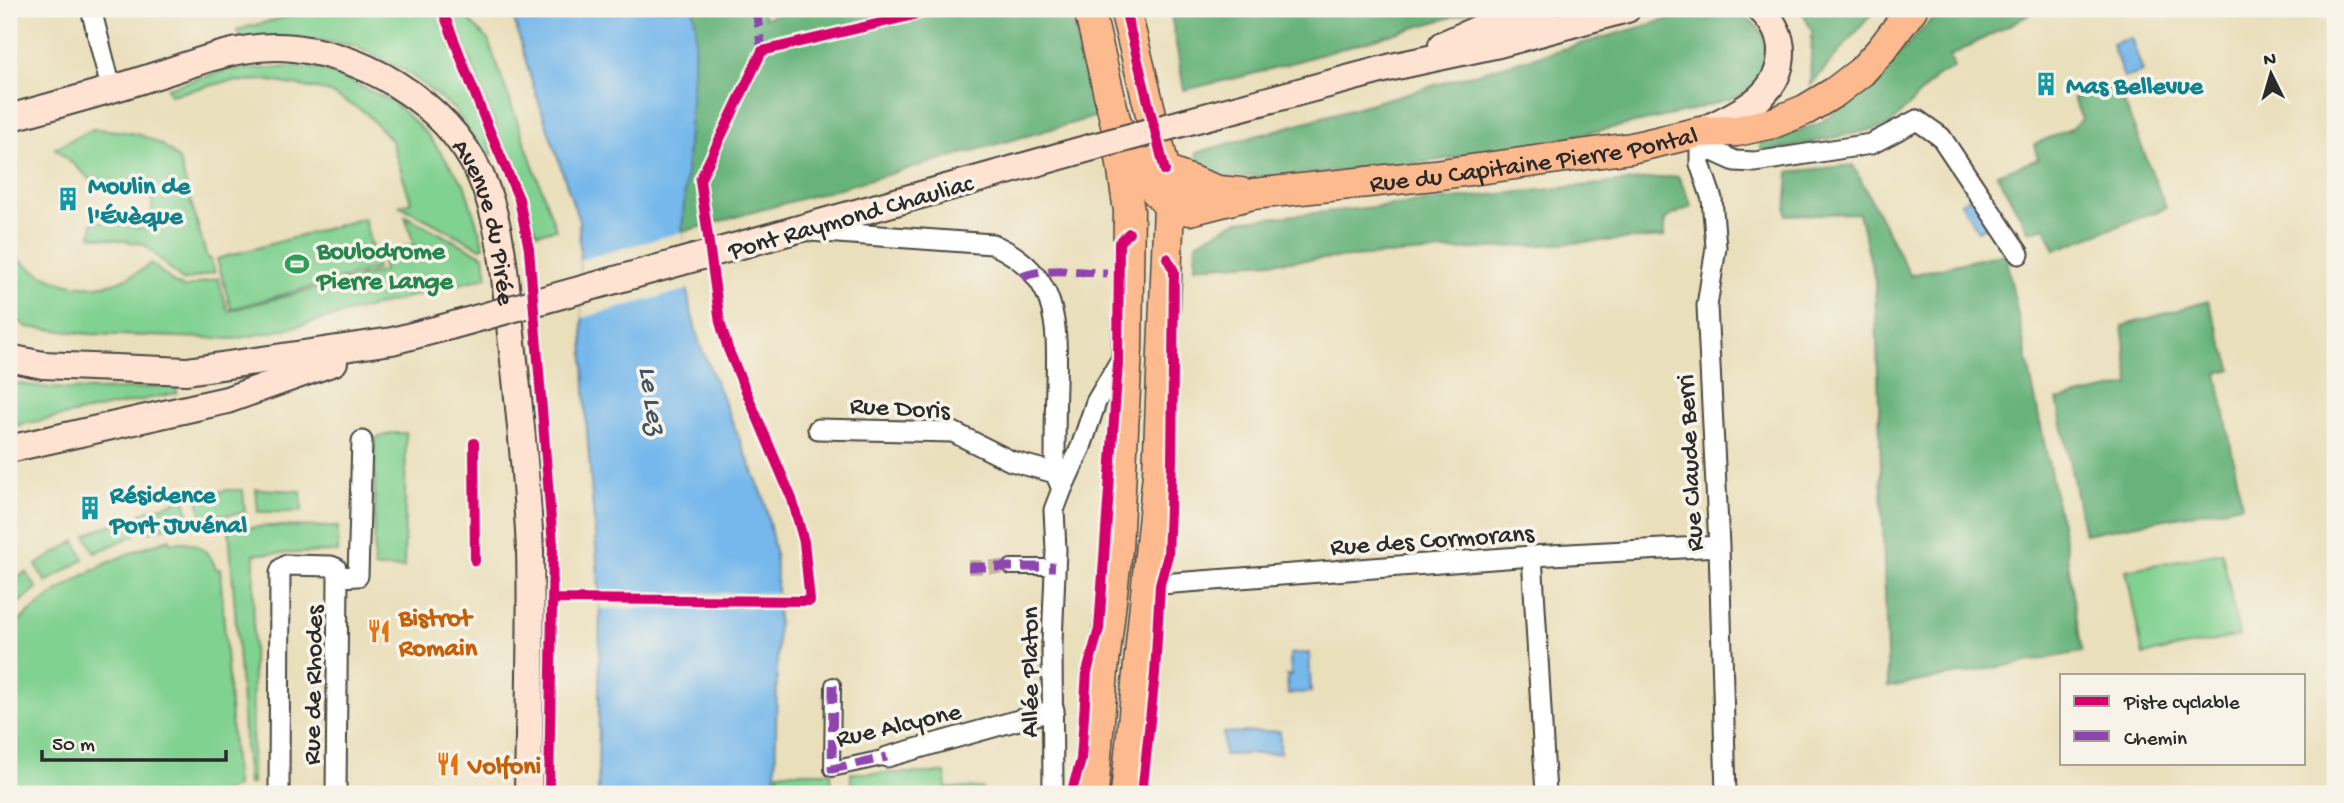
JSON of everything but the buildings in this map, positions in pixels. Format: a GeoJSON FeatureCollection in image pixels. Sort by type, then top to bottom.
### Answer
{"type":"FeatureCollection","features":[{"type":"Feature","properties":{"kind":"main road"},"geometry":{"type":"LineString","coordinates":[[1089,9],[1116,124],[1129,211],[1127,349],[1117,549],[1093,794]]}},
{"type":"Feature","properties":{"kind":"main road"},"geometry":{"type":"LineString","coordinates":[[1125,9],[1165,171],[1169,206],[1157,474],[1126,794]]}},
{"type":"Feature","properties":{"kind":"main road"},"geometry":{"type":"LineString","coordinates":[[1392,67],[1483,27],[1545,9]]}},
{"type":"Feature","properties":{"kind":"main road"},"geometry":{"type":"LineString","coordinates":[[1392,67],[1499,44],[1627,9]]}},
{"type":"Feature","properties":{"kind":"main road"},"geometry":{"type":"LineString","coordinates":[[1700,132],[1752,105],[1769,91],[1778,74],[1781,52],[1777,31],[1760,9]]}},
{"type":"Feature","properties":{"kind":"main road"},"geometry":{"type":"LineString","coordinates":[[1700,132],[1737,131],[1805,110],[1861,72],[1912,9]]}},
{"type":"Feature","properties":{"kind":"main road","name":"Avenue du Pirée"},"geometry":{"type":"LineString","coordinates":[[9,118],[148,79],[217,55],[265,47],[293,48],[354,62],[384,76],[421,102],[464,149],[485,187],[499,235],[516,375],[529,548],[528,794]]}},
{"type":"Feature","properties":{"kind":"main road","name":"Pont Raymond Chauliac"},"geometry":{"type":"LineString","coordinates":[[392,341],[1392,67]]}},
{"type":"Feature","properties":{"kind":"main road"},"geometry":{"type":"LineString","coordinates":[[1116,124],[1149,182],[1169,206]]}},
{"type":"Feature","properties":{"kind":"main road","name":"Rue du Capitaine Pierre Pontal"},"geometry":{"type":"LineString","coordinates":[[1169,206],[1191,210],[1253,194],[1473,170],[1631,148],[1700,132]]}},
{"type":"Feature","properties":{"kind":"main road","name":"Rue du Capitaine Pierre Pontal"},"geometry":{"type":"LineString","coordinates":[[1165,171],[1218,191],[1253,194]]}},
{"type":"Feature","properties":{"kind":"main road"},"geometry":{"type":"LineString","coordinates":[[9,358],[43,365],[187,371],[392,341]]}},
{"type":"Feature","properties":{"kind":"main road"},"geometry":{"type":"LineString","coordinates":[[9,449],[227,400],[392,341]]}},
{"type":"Feature","properties":{"kind":"street"},"geometry":{"type":"LineString","coordinates":[[91,9],[111,88]]}},
{"type":"Feature","properties":{"kind":"street","name":"Rue du Capitaine Pierre Pontal"},"geometry":{"type":"LineString","coordinates":[[1700,132],[1715,152],[1735,161],[1755,162],[1871,145],[1917,120],[1941,137],[2019,254]]}},
{"type":"Feature","properties":{"kind":"street","name":"Rue Claude Berri"},"geometry":{"type":"LineString","coordinates":[[1700,132],[1700,164],[1712,199],[1716,247],[1707,306],[1719,546],[1726,794]]}},
{"type":"Feature","properties":{"kind":"street"},"geometry":{"type":"LineString","coordinates":[[795,230],[967,240],[992,244],[1014,253],[1034,272],[1048,296],[1056,319],[1059,481]]}},
{"type":"Feature","properties":{"kind":"street"},"geometry":{"type":"LineString","coordinates":[[1059,481],[1081,447],[1096,402],[1127,349]]}},
{"type":"Feature","properties":{"kind":"street","name":"Rue Doris"},"geometry":{"type":"LineString","coordinates":[[818,429],[953,432],[1059,481]]}},
{"type":"Feature","properties":{"kind":"street","name":"Rue de Rhodes"},"geometry":{"type":"LineString","coordinates":[[336,794],[348,577],[362,440]]}},
{"type":"Feature","properties":{"kind":"street","name":"Allée Platon"},"geometry":{"type":"LineString","coordinates":[[1053,794],[1052,642],[1056,559],[1054,510],[1059,481]]}},
{"type":"Feature","properties":{"kind":"street","name":"Rue des Cormorans"},"geometry":{"type":"LineString","coordinates":[[1148,585],[1532,556],[1719,546]]}},
{"type":"Feature","properties":{"kind":"street"},"geometry":{"type":"LineString","coordinates":[[1532,556],[1546,794]]}},
{"type":"Feature","properties":{"kind":"street"},"geometry":{"type":"LineString","coordinates":[[1011,567],[1056,559]]}},
{"type":"Feature","properties":{"kind":"street","name":"Rue de Rhodes"},"geometry":{"type":"LineString","coordinates":[[279,794],[280,573],[287,565],[331,566],[348,577]]}},
{"type":"Feature","properties":{"kind":"street","name":"Rue Alcyone"},"geometry":{"type":"LineString","coordinates":[[833,685],[832,769],[887,757],[1054,710]]}},
{"type":"Feature","properties":{"kind":"green space"},"geometry":{"type":"Polygon","coordinates":[[[316,9],[437,11],[493,154],[484,155],[454,109],[406,71],[355,46],[299,37],[242,43],[237,30],[316,9]]]}},
{"type":"Feature","properties":{"kind":"green space"},"geometry":{"type":"Polygon","coordinates":[[[451,9],[458,9],[488,40],[556,229],[538,233],[535,228],[451,9]]]}},
{"type":"Feature","properties":{"kind":"green space"},"geometry":{"type":"Polygon","coordinates":[[[693,9],[763,9],[764,18],[799,9],[1069,9],[1098,116],[682,232],[696,26],[693,9]]]}},
{"type":"Feature","properties":{"kind":"green space"},"geometry":{"type":"Polygon","coordinates":[[[1170,9],[1480,9],[1249,75],[1184,90],[1170,9]]]}},
{"type":"Feature","properties":{"kind":"green space"},"geometry":{"type":"Polygon","coordinates":[[[1704,9],[1743,16],[1757,26],[1769,45],[1758,82],[1742,95],[1686,112],[1518,148],[1408,165],[1278,176],[1203,178],[1196,153],[1704,9]]]}},
{"type":"Feature","properties":{"kind":"green space"},"geometry":{"type":"Polygon","coordinates":[[[1801,9],[1876,9],[1810,86],[1812,31],[1801,9]]]}},
{"type":"Feature","properties":{"kind":"green space"},"geometry":{"type":"Polygon","coordinates":[[[1941,9],[2040,9],[1950,56],[1954,68],[1937,76],[1889,126],[1762,153],[1760,142],[1819,124],[1874,81],[1941,9]]]}},
{"type":"Feature","properties":{"kind":"green space"},"geometry":{"type":"Polygon","coordinates":[[[296,67],[323,69],[392,101],[426,133],[464,184],[484,246],[481,248],[400,206],[411,202],[391,140],[366,113],[327,91],[265,80],[226,82],[170,95],[167,88],[227,70],[296,67]]]}},
{"type":"Feature","properties":{"kind":"green space"},"geometry":{"type":"Polygon","coordinates":[[[2117,85],[2166,208],[2055,250],[2045,227],[2029,232],[1997,174],[2038,159],[2034,144],[2071,129],[2082,119],[2073,98],[2117,85]]]}},
{"type":"Feature","properties":{"kind":"green space"},"geometry":{"type":"Polygon","coordinates":[[[93,129],[140,135],[161,144],[179,160],[207,258],[210,258],[215,272],[183,281],[144,244],[91,236],[93,221],[149,230],[153,199],[132,194],[132,190],[98,186],[55,148],[93,129]]]}},
{"type":"Feature","properties":{"kind":"green space"},"geometry":{"type":"Polygon","coordinates":[[[1853,165],[1910,275],[2005,253],[2065,543],[2082,652],[1888,687],[1875,280],[1859,213],[1786,215],[1789,172],[1853,165]]]}},
{"type":"Feature","properties":{"kind":"green space"},"geometry":{"type":"Polygon","coordinates":[[[1678,176],[1692,206],[1665,219],[1664,237],[1195,267],[1196,243],[1237,221],[1678,176]]]}},
{"type":"Feature","properties":{"kind":"green space"},"geometry":{"type":"Polygon","coordinates":[[[405,216],[484,256],[487,277],[277,331],[234,339],[89,334],[27,327],[9,314],[9,251],[42,274],[77,286],[114,282],[133,275],[151,263],[184,288],[218,278],[228,311],[384,271],[380,254],[414,244],[405,216]]]}},
{"type":"Feature","properties":{"kind":"green space","name":"Boulodrome Pierre Lange"},"geometry":{"type":"Polygon","coordinates":[[[364,218],[377,269],[231,309],[217,259],[364,218]]]}},
{"type":"Feature","properties":{"kind":"green space"},"geometry":{"type":"Polygon","coordinates":[[[2208,301],[2232,370],[2217,373],[2242,505],[2084,534],[2057,400],[2130,385],[2122,326],[2208,301]]]}},
{"type":"Feature","properties":{"kind":"green space"},"geometry":{"type":"Polygon","coordinates":[[[9,382],[93,390],[177,384],[177,393],[9,427],[9,382]]]}},
{"type":"Feature","properties":{"kind":"green space"},"geometry":{"type":"Polygon","coordinates":[[[391,433],[406,433],[404,568],[374,568],[375,439],[391,433]]]}},
{"type":"Feature","properties":{"kind":"green space"},"geometry":{"type":"Polygon","coordinates":[[[256,489],[301,491],[302,512],[258,512],[256,489]]]}},
{"type":"Feature","properties":{"kind":"green space"},"geometry":{"type":"Polygon","coordinates":[[[243,490],[245,513],[202,517],[197,496],[243,490]]]}},
{"type":"Feature","properties":{"kind":"green space"},"geometry":{"type":"Polygon","coordinates":[[[185,499],[190,521],[147,532],[140,513],[185,499]]]}},
{"type":"Feature","properties":{"kind":"green space"},"geometry":{"type":"Polygon","coordinates":[[[128,517],[135,535],[95,553],[86,535],[128,517]]]}},
{"type":"Feature","properties":{"kind":"green space"},"geometry":{"type":"Polygon","coordinates":[[[272,526],[338,527],[338,552],[254,554],[252,784],[248,784],[229,529],[272,526]]]}},
{"type":"Feature","properties":{"kind":"green space"},"geometry":{"type":"Polygon","coordinates":[[[170,539],[171,543],[186,542],[204,550],[216,569],[220,569],[236,787],[218,794],[9,794],[9,630],[45,600],[84,575],[147,546],[170,539]]]}},
{"type":"Feature","properties":{"kind":"green space"},"geometry":{"type":"Polygon","coordinates":[[[75,541],[84,559],[46,582],[36,565],[75,541]]]}},
{"type":"Feature","properties":{"kind":"green space"},"geometry":{"type":"Polygon","coordinates":[[[2222,552],[2239,636],[2143,655],[2126,570],[2222,552]]]}},
{"type":"Feature","properties":{"kind":"green space"},"geometry":{"type":"Polygon","coordinates":[[[26,572],[37,588],[9,611],[9,584],[26,572]]]}},
{"type":"Feature","properties":{"kind":"green space"},"geometry":{"type":"Polygon","coordinates":[[[778,772],[831,772],[831,793],[778,793],[778,772]]]}},
{"type":"Feature","properties":{"kind":"green space"},"geometry":{"type":"Polygon","coordinates":[[[851,773],[945,773],[946,788],[982,788],[982,794],[851,794],[851,773]]]}},
{"type":"Feature","properties":{"kind":"water","name":"Le Lez"},"geometry":{"type":"Polygon","coordinates":[[[511,9],[693,9],[696,26],[682,232],[689,303],[699,342],[764,498],[775,552],[778,607],[775,794],[598,794],[600,600],[586,418],[579,221],[531,79],[511,9]]]}},
{"type":"Feature","properties":{"kind":"water"},"geometry":{"type":"Polygon","coordinates":[[[2131,38],[2143,72],[2124,78],[2112,44],[2131,38]]]}},
{"type":"Feature","properties":{"kind":"water"},"geometry":{"type":"Polygon","coordinates":[[[1974,195],[1991,223],[1978,231],[1961,203],[1974,195]]]}},
{"type":"Feature","properties":{"kind":"water"},"geometry":{"type":"Polygon","coordinates":[[[1309,653],[1311,692],[1288,694],[1290,654],[1309,653]]]}},
{"type":"Feature","properties":{"kind":"water"},"geometry":{"type":"Polygon","coordinates":[[[1280,731],[1280,753],[1224,755],[1223,733],[1280,731]]]}},
{"type":"Feature","properties":{"kind":"pier"},"geometry":{"type":"Polygon","coordinates":[[[682,232],[689,289],[582,318],[580,260],[682,232]]]}},
{"type":"Feature","properties":{"kind":"pier"},"geometry":{"type":"Polygon","coordinates":[[[778,593],[778,607],[600,609],[599,594],[778,593]]]}},
{"type":"Feature","properties":{"kind":"tunnel"},"geometry":{"type":"LineString","coordinates":[[968,567],[1011,567]]}},
{"type":"Feature","properties":{"kind":"marked path"},"geometry":{"type":"LineString","coordinates":[[756,9],[762,51],[766,49]]}},
{"type":"Feature","properties":{"kind":"marked path"},"geometry":{"type":"LineString","coordinates":[[1022,277],[1053,271],[1107,273]]}},
{"type":"Feature","properties":{"kind":"marked path"},"geometry":{"type":"LineString","coordinates":[[968,567],[1055,567]]}},
{"type":"Feature","properties":{"kind":"marked path"},"geometry":{"type":"LineString","coordinates":[[833,685],[832,769],[887,757]]}},
{"type":"Feature","properties":{"kind":"cycle path"},"geometry":{"type":"LineString","coordinates":[[442,9],[519,199],[529,249],[553,545],[549,794]]}},
{"type":"Feature","properties":{"kind":"cycle path"},"geometry":{"type":"LineString","coordinates":[[762,51],[910,16],[929,9]]}},
{"type":"Feature","properties":{"kind":"cycle path"},"geometry":{"type":"LineString","coordinates":[[1125,9],[1165,171]]}},
{"type":"Feature","properties":{"kind":"cycle path"},"geometry":{"type":"LineString","coordinates":[[552,599],[810,601],[804,542],[792,499],[728,349],[720,322],[700,180],[762,51]]}},
{"type":"Feature","properties":{"kind":"cycle path"},"geometry":{"type":"LineString","coordinates":[[1071,794],[1081,760],[1087,672],[1099,629],[1118,364],[1119,243],[1129,233]]}},
{"type":"Feature","properties":{"kind":"cycle path"},"geometry":{"type":"LineString","coordinates":[[1142,794],[1155,674],[1160,584],[1168,555],[1174,271],[1167,258]]}},
{"type":"Feature","properties":{"kind":"cycle path"},"geometry":{"type":"LineString","coordinates":[[474,443],[475,561]]}},
{"type":"Feature","properties":{"kind":"place","name":"Mas Bellevue"},"geometry":{"type":"Point","coordinates":[2046,84]}},
{"type":"Feature","properties":{"kind":"place","name":"Moulin de l'Évèque"},"geometry":{"type":"Point","coordinates":[68,199]}},
{"type":"Feature","properties":{"kind":"place","name":"Boulodrome Pierre Lange"},"geometry":{"type":"Point","coordinates":[297,264]}},
{"type":"Feature","properties":{"kind":"place","name":"Résidence Port Juvénal"},"geometry":{"type":"Point","coordinates":[90,508]}},
{"type":"Feature","properties":{"kind":"place","name":"Bistrot Romain"},"geometry":{"type":"Point","coordinates":[379,631]}},
{"type":"Feature","properties":{"kind":"place","name":"Volfoni"},"geometry":{"type":"Point","coordinates":[448,764]}}]}
